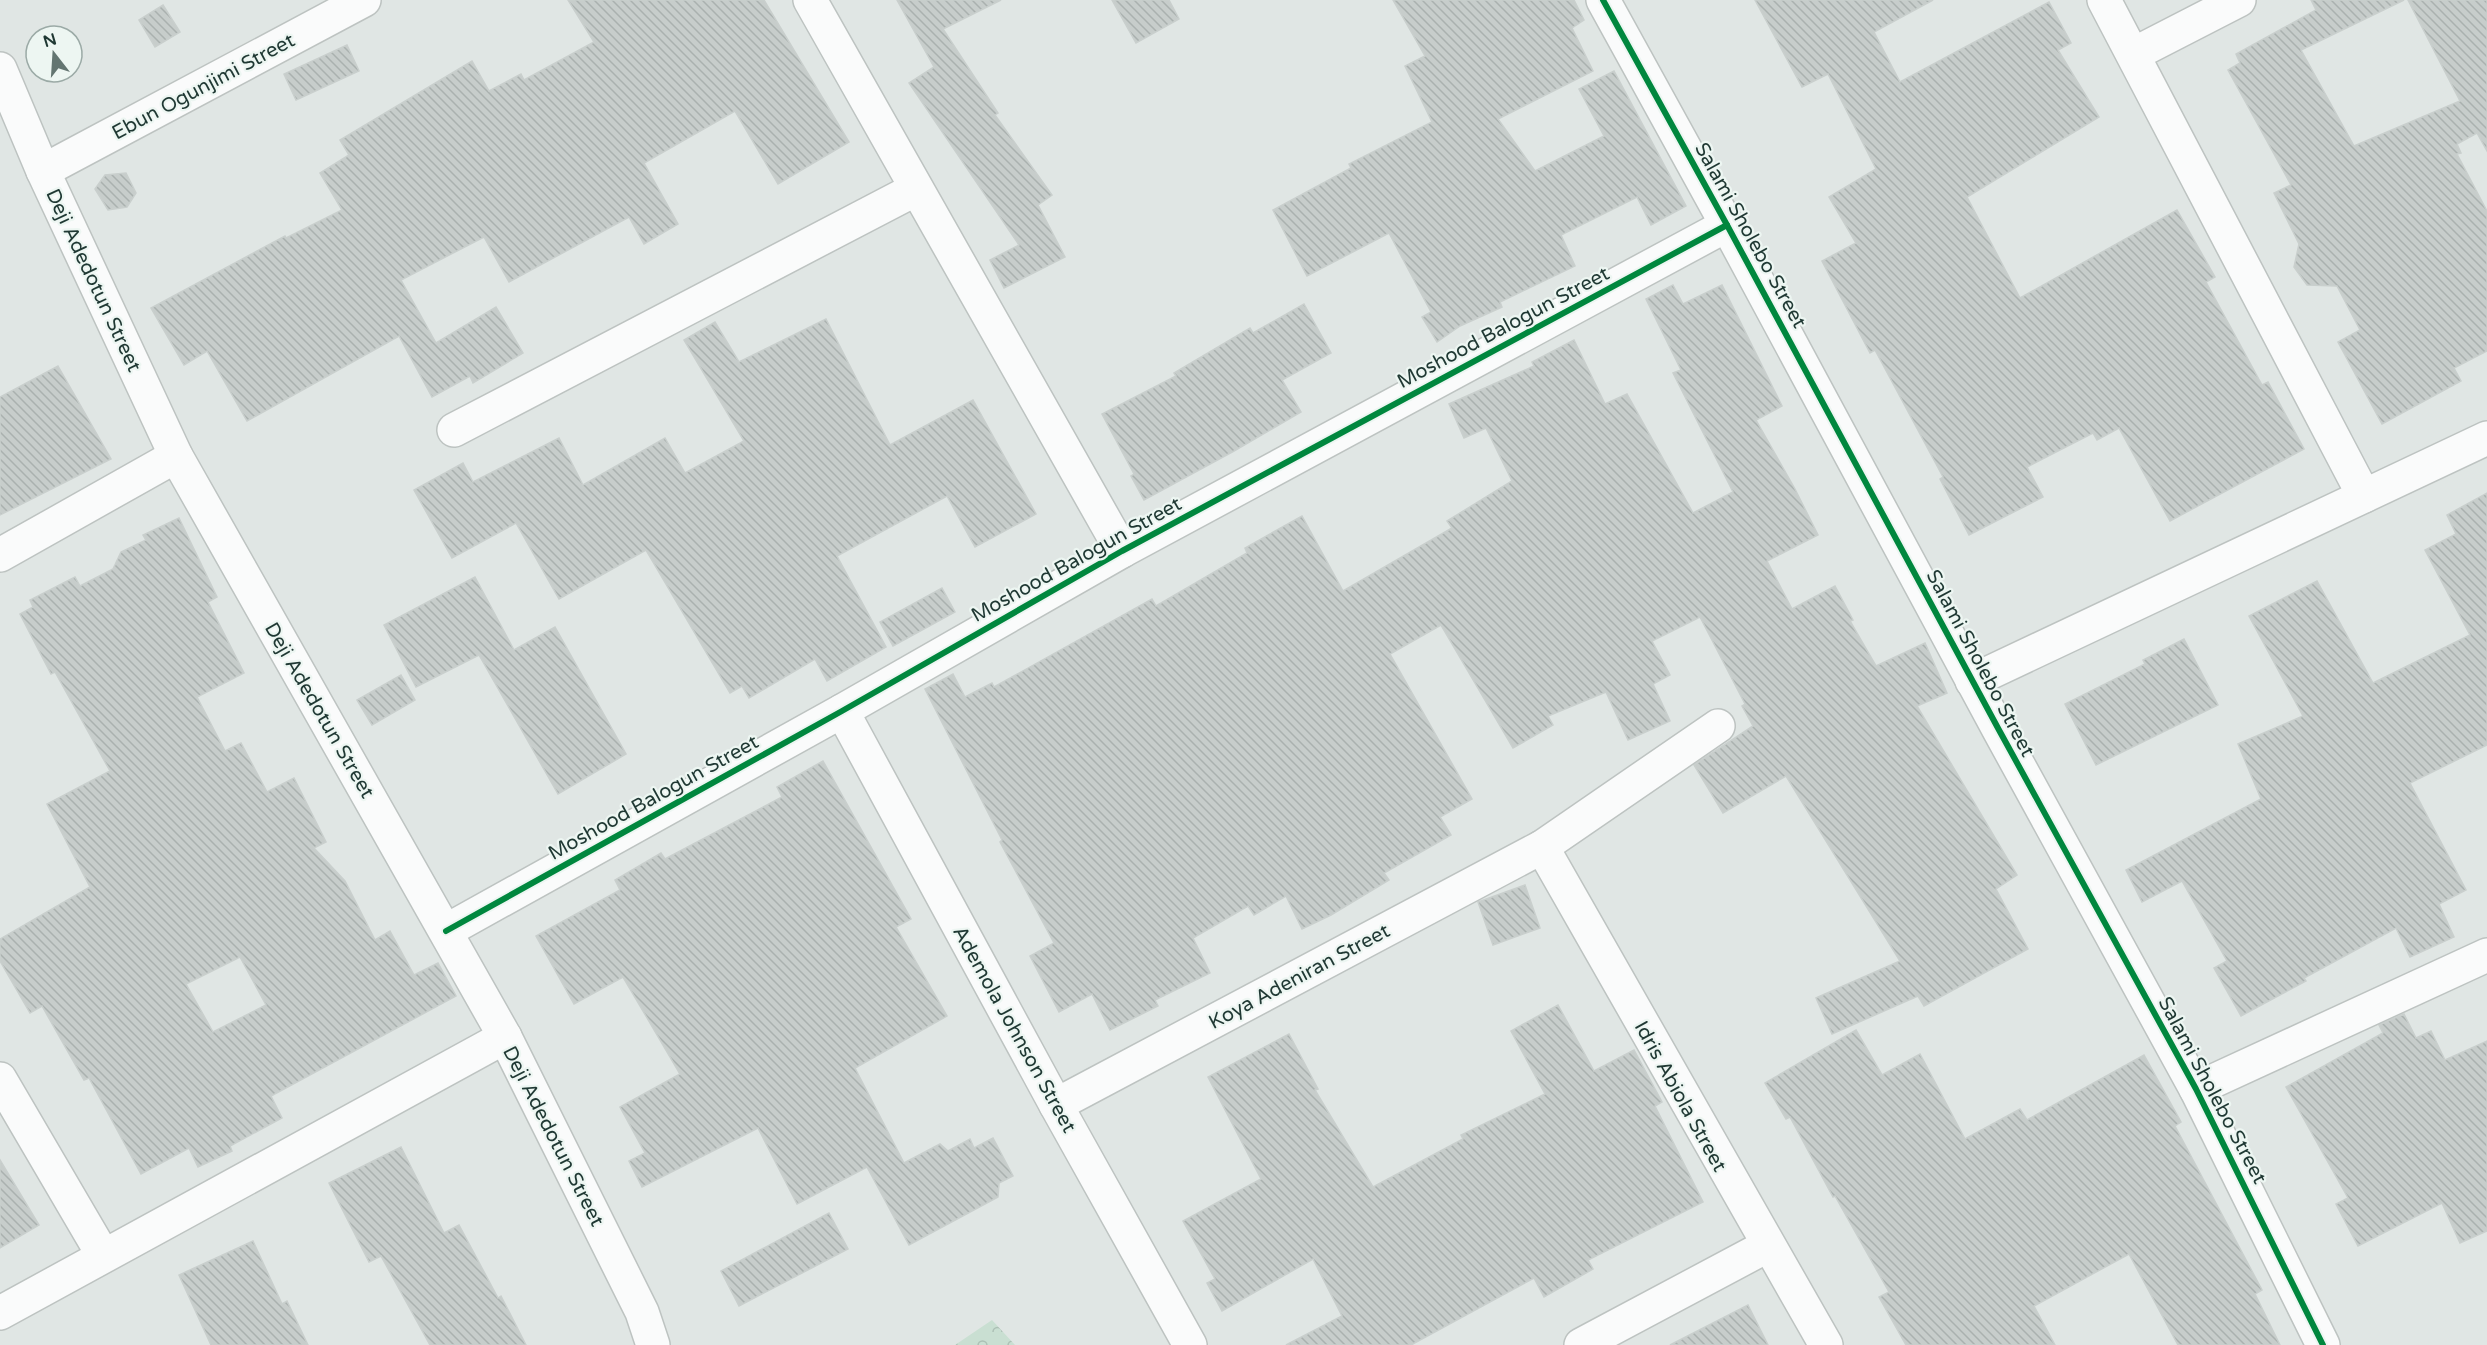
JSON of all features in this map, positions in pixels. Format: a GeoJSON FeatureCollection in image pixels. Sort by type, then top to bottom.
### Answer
{"type":"FeatureCollection","features":[{"type":"Feature","properties":{"kind":"street","name":"Ebun Ogunjimi Street"},"geometry":{"type":"LineString","coordinates":[[42,171],[364,0]]}},
{"type":"Feature","properties":{"kind":"street"},"geometry":{"type":"LineString","coordinates":[[810,0],[1122,551]]}},
{"type":"Feature","properties":{"kind":"street","name":"Salami Sholebo Street"},"geometry":{"type":"LineString","coordinates":[[1603,0],[2196,1089],[2323,1345]]}},
{"type":"Feature","properties":{"kind":"street"},"geometry":{"type":"LineString","coordinates":[[2104,0],[2364,496]]}},
{"type":"Feature","properties":{"kind":"street"},"geometry":{"type":"LineString","coordinates":[[2134,54],[2239,0]]}},
{"type":"Feature","properties":{"kind":"street","name":"Deji Adedotun Street"},"geometry":{"type":"LineString","coordinates":[[0,69],[42,171],[176,456],[505,1037],[642,1312],[653,1345]]}},
{"type":"Feature","properties":{"kind":"street"},"geometry":{"type":"LineString","coordinates":[[454,430],[915,189]]}},
{"type":"Feature","properties":{"kind":"street","name":"Moshood Balogun Street"},"geometry":{"type":"LineString","coordinates":[[446,931],[842,711],[1122,551],[1727,225]]}},
{"type":"Feature","properties":{"kind":"street"},"geometry":{"type":"LineString","coordinates":[[1972,681],[2487,438]]}},
{"type":"Feature","properties":{"kind":"street"},"geometry":{"type":"LineString","coordinates":[[0,555],[176,456]]}},
{"type":"Feature","properties":{"kind":"street","name":"Ademola Johnson Street"},"geometry":{"type":"LineString","coordinates":[[842,711],[1056,1105],[1190,1345]]}},
{"type":"Feature","properties":{"kind":"street","name":"Koya Adeniran Street"},"geometry":{"type":"LineString","coordinates":[[1056,1105],[1542,847],[1718,726]]}},
{"type":"Feature","properties":{"kind":"street"},"geometry":{"type":"LineString","coordinates":[[1542,847],[1824,1345]]}},
{"type":"Feature","properties":{"kind":"street","name":"Idris Abiola Street"},"geometry":{"type":"LineString","coordinates":[[1542,847],[1765,1247],[1824,1345]]}},
{"type":"Feature","properties":{"kind":"street"},"geometry":{"type":"LineString","coordinates":[[2196,1089],[2487,955]]}},
{"type":"Feature","properties":{"kind":"street"},"geometry":{"type":"LineString","coordinates":[[0,1312],[505,1037]]}},
{"type":"Feature","properties":{"kind":"street"},"geometry":{"type":"LineString","coordinates":[[0,1079],[103,1255]]}},
{"type":"Feature","properties":{"kind":"street"},"geometry":{"type":"LineString","coordinates":[[1581,1345],[1765,1247]]}},
{"type":"Feature","properties":{"kind":"green space"},"geometry":{"type":"Polygon","coordinates":[[[992,1320],[1015,1345],[955,1345],[992,1320]]]}},
{"type":"Feature","properties":{"kind":"building"},"geometry":{"type":"Polygon","coordinates":[[[568,0],[764,0],[849,142],[778,184],[735,111],[644,163],[678,224],[644,244],[629,217],[509,282],[484,237],[401,280],[436,343],[496,307],[523,353],[473,383],[470,376],[432,397],[399,336],[247,421],[207,351],[184,365],[151,308],[285,236],[286,238],[342,210],[320,173],[349,155],[340,140],[472,61],[489,91],[521,74],[524,80],[594,42],[568,0]]]}},
{"type":"Feature","properties":{"kind":"building"},"geometry":{"type":"Polygon","coordinates":[[[897,0],[1001,0],[943,29],[998,113],[995,115],[1052,195],[1038,205],[1065,257],[1004,288],[990,260],[1019,245],[909,83],[934,67],[897,0]]]}},
{"type":"Feature","properties":{"kind":"building"},"geometry":{"type":"Polygon","coordinates":[[[1112,0],[1169,0],[1179,19],[1136,43],[1112,0]]]}},
{"type":"Feature","properties":{"kind":"building"},"geometry":{"type":"Polygon","coordinates":[[[1393,0],[1574,0],[1584,20],[1572,28],[1593,71],[1498,119],[1535,171],[1604,136],[1579,89],[1614,71],[1686,206],[1651,225],[1637,197],[1561,235],[1575,266],[1500,302],[1502,307],[1460,326],[1437,342],[1422,317],[1431,312],[1389,233],[1307,276],[1273,210],[1351,168],[1349,164],[1432,122],[1405,66],[1425,56],[1393,0]]]}},
{"type":"Feature","properties":{"kind":"building"},"geometry":{"type":"Polygon","coordinates":[[[1755,0],[1933,0],[1874,32],[1900,82],[2049,2],[2071,43],[2058,50],[2099,117],[1967,197],[2020,298],[2177,210],[2215,277],[2206,282],[2262,385],[2268,382],[2304,449],[2170,521],[2119,428],[2097,440],[2093,433],[2027,467],[2043,497],[1969,535],[1940,479],[1943,477],[1875,350],[1870,353],[1822,261],[1856,243],[1829,197],[1876,169],[1828,74],[1802,87],[1755,0]]]}},
{"type":"Feature","properties":{"kind":"building"},"geometry":{"type":"Polygon","coordinates":[[[2311,0],[2404,0],[2301,50],[2354,146],[2460,101],[2408,0],[2487,0],[2487,151],[2477,133],[2457,144],[2461,153],[2457,154],[2487,211],[2487,351],[2454,368],[2461,381],[2382,424],[2338,342],[2360,330],[2337,286],[2307,285],[2294,267],[2299,244],[2274,193],[2291,185],[2228,70],[2240,63],[2236,54],[2316,10],[2311,0]]]}},
{"type":"Feature","properties":{"kind":"building"},"geometry":{"type":"Polygon","coordinates":[[[163,5],[180,32],[155,47],[139,20],[163,5]]]}},
{"type":"Feature","properties":{"kind":"building"},"geometry":{"type":"Polygon","coordinates":[[[347,45],[359,71],[296,100],[284,74],[347,45]]]}},
{"type":"Feature","properties":{"kind":"building"},"geometry":{"type":"Polygon","coordinates":[[[126,173],[136,193],[127,207],[108,210],[95,189],[105,175],[126,173]]]}},
{"type":"Feature","properties":{"kind":"building"},"geometry":{"type":"Polygon","coordinates":[[[1673,285],[1683,304],[1722,285],[1782,406],[1756,420],[1818,535],[1767,561],[1792,609],[1835,586],[1853,620],[1850,621],[1876,666],[1925,643],[1947,693],[1917,706],[2017,875],[1996,889],[2028,949],[1924,1006],[1918,996],[1832,1034],[1816,998],[1900,961],[1786,776],[1723,813],[1694,765],[1753,726],[1742,706],[1745,704],[1700,617],[1652,641],[1670,675],[1653,684],[1670,721],[1628,740],[1606,692],[1548,716],[1553,725],[1513,748],[1441,625],[1390,654],[1472,799],[1440,817],[1451,835],[1384,873],[1389,880],[1331,915],[1302,929],[1286,896],[1254,915],[1248,906],[1193,938],[1210,973],[1155,1000],[1158,1006],[1110,1030],[1092,994],[1059,1012],[1030,956],[1054,943],[1000,842],[1002,840],[925,689],[953,674],[965,697],[992,683],[994,687],[1152,599],[1156,606],[1247,553],[1245,548],[1302,516],[1343,591],[1452,528],[1447,521],[1512,481],[1486,428],[1464,438],[1449,404],[1534,366],[1532,362],[1574,340],[1605,404],[1627,394],[1693,513],[1733,492],[1673,373],[1681,370],[1646,299],[1673,285]]]}},
{"type":"Feature","properties":{"kind":"building"},"geometry":{"type":"Polygon","coordinates":[[[1304,304],[1331,353],[1282,380],[1301,412],[1144,500],[1131,476],[1134,474],[1102,414],[1176,376],[1174,373],[1250,328],[1253,333],[1304,304]]]}},
{"type":"Feature","properties":{"kind":"building"},"geometry":{"type":"Polygon","coordinates":[[[826,319],[890,445],[973,400],[1036,514],[975,547],[947,496],[837,556],[886,647],[827,681],[815,659],[749,698],[742,686],[730,693],[646,550],[559,599],[516,523],[452,558],[414,490],[463,463],[473,482],[559,438],[583,485],[665,438],[685,473],[744,441],[684,340],[715,322],[739,362],[826,319]]]}},
{"type":"Feature","properties":{"kind":"building"},"geometry":{"type":"Polygon","coordinates":[[[58,366],[111,459],[0,515],[0,397],[58,366]]]}},
{"type":"Feature","properties":{"kind":"building"},"geometry":{"type":"Polygon","coordinates":[[[2487,493],[2487,745],[2410,783],[2466,890],[2439,904],[2454,937],[2410,957],[2396,928],[2304,978],[2306,981],[2241,1016],[2214,968],[2227,961],[2182,881],[2142,902],[2126,870],[2261,799],[2238,744],[2303,716],[2249,616],[2317,581],[2373,683],[2470,635],[2425,550],[2456,534],[2447,515],[2487,493]]]}},
{"type":"Feature","properties":{"kind":"building"},"geometry":{"type":"Polygon","coordinates":[[[179,518],[217,597],[208,602],[244,673],[197,697],[225,751],[241,743],[267,792],[294,778],[326,842],[314,848],[345,881],[375,940],[390,931],[414,975],[438,963],[456,996],[271,1096],[282,1118],[230,1146],[232,1151],[198,1167],[189,1148],[141,1174],[89,1078],[84,1080],[42,1006],[30,1013],[0,961],[0,939],[90,887],[47,804],[110,771],[55,672],[51,674],[20,614],[33,607],[30,600],[75,577],[80,586],[113,569],[121,552],[146,540],[143,535],[179,518]],[[240,957],[186,984],[213,1032],[266,1005],[240,957]]]}},
{"type":"Feature","properties":{"kind":"building"},"geometry":{"type":"Polygon","coordinates":[[[475,577],[514,650],[555,627],[626,754],[558,794],[479,655],[416,687],[384,625],[475,577]]]}},
{"type":"Feature","properties":{"kind":"building"},"geometry":{"type":"Polygon","coordinates":[[[942,588],[955,612],[893,646],[880,622],[942,588]]]}},
{"type":"Feature","properties":{"kind":"building"},"geometry":{"type":"Polygon","coordinates":[[[2184,639],[2218,705],[2096,765],[2065,704],[2145,664],[2143,660],[2184,639]]]}},
{"type":"Feature","properties":{"kind":"building"},"geometry":{"type":"Polygon","coordinates":[[[401,675],[415,700],[372,725],[357,700],[401,675]]]}},
{"type":"Feature","properties":{"kind":"building"},"geometry":{"type":"Polygon","coordinates":[[[823,761],[911,919],[896,927],[947,1016],[855,1068],[904,1163],[940,1144],[948,1151],[970,1139],[974,1148],[993,1138],[1013,1176],[999,1183],[998,1197],[909,1245],[867,1167],[797,1204],[758,1128],[642,1187],[629,1161],[645,1153],[620,1107],[680,1074],[623,977],[574,1004],[536,936],[620,890],[615,880],[661,853],[665,859],[782,797],[777,787],[823,761]]]}},
{"type":"Feature","properties":{"kind":"building"},"geometry":{"type":"Polygon","coordinates":[[[1525,885],[1540,928],[1493,945],[1478,902],[1525,885]]]}},
{"type":"Feature","properties":{"kind":"building"},"geometry":{"type":"Polygon","coordinates":[[[1558,1005],[1594,1071],[1634,1050],[1662,1102],[1655,1106],[1703,1202],[1588,1260],[1593,1269],[1544,1297],[1534,1278],[1411,1345],[1286,1345],[1342,1316],[1313,1259],[1222,1311],[1207,1283],[1215,1279],[1183,1221],[1261,1179],[1208,1077],[1289,1034],[1318,1089],[1315,1090],[1373,1187],[1463,1139],[1461,1135],[1545,1094],[1511,1031],[1558,1005]]]}},
{"type":"Feature","properties":{"kind":"building"},"geometry":{"type":"Polygon","coordinates":[[[2404,1014],[2416,1038],[2431,1031],[2445,1060],[2487,1041],[2487,1231],[2460,1243],[2442,1203],[2358,1246],[2336,1204],[2348,1198],[2286,1087],[2383,1033],[2379,1025],[2404,1014]]]}},
{"type":"Feature","properties":{"kind":"building"},"geometry":{"type":"Polygon","coordinates":[[[1856,1030],[1882,1075],[1920,1054],[1965,1139],[2020,1109],[2027,1120],[2144,1055],[2181,1122],[2175,1126],[2262,1290],[2255,1294],[2280,1345],[2178,1345],[2129,1254],[2034,1306],[2055,1345],[1906,1345],[1879,1297],[1889,1292],[1835,1196],[1833,1197],[1790,1117],[1786,1119],[1765,1083],[1856,1030]]]}},
{"type":"Feature","properties":{"kind":"building"},"geometry":{"type":"Polygon","coordinates":[[[401,1147],[444,1233],[459,1225],[498,1298],[501,1296],[526,1345],[430,1345],[381,1256],[369,1262],[329,1183],[401,1147]]]}},
{"type":"Feature","properties":{"kind":"building"},"geometry":{"type":"Polygon","coordinates":[[[0,1160],[39,1225],[0,1248],[0,1160]]]}},
{"type":"Feature","properties":{"kind":"building"},"geometry":{"type":"Polygon","coordinates":[[[829,1213],[848,1249],[739,1306],[721,1271],[829,1213]]]}},
{"type":"Feature","properties":{"kind":"building"},"geometry":{"type":"Polygon","coordinates":[[[253,1241],[282,1304],[287,1301],[308,1345],[211,1345],[179,1275],[253,1241]]]}},
{"type":"Feature","properties":{"kind":"building"},"geometry":{"type":"Polygon","coordinates":[[[1748,1305],[1768,1345],[1670,1345],[1748,1305]]]}},
{"type":"Feature","properties":{"kind":"cycle path"},"geometry":{"type":"LineString","coordinates":[[1603,0],[2196,1089],[2323,1345]]}},
{"type":"Feature","properties":{"kind":"cycle path"},"geometry":{"type":"LineString","coordinates":[[446,931],[842,711],[1122,551],[1727,225]]}}]}
